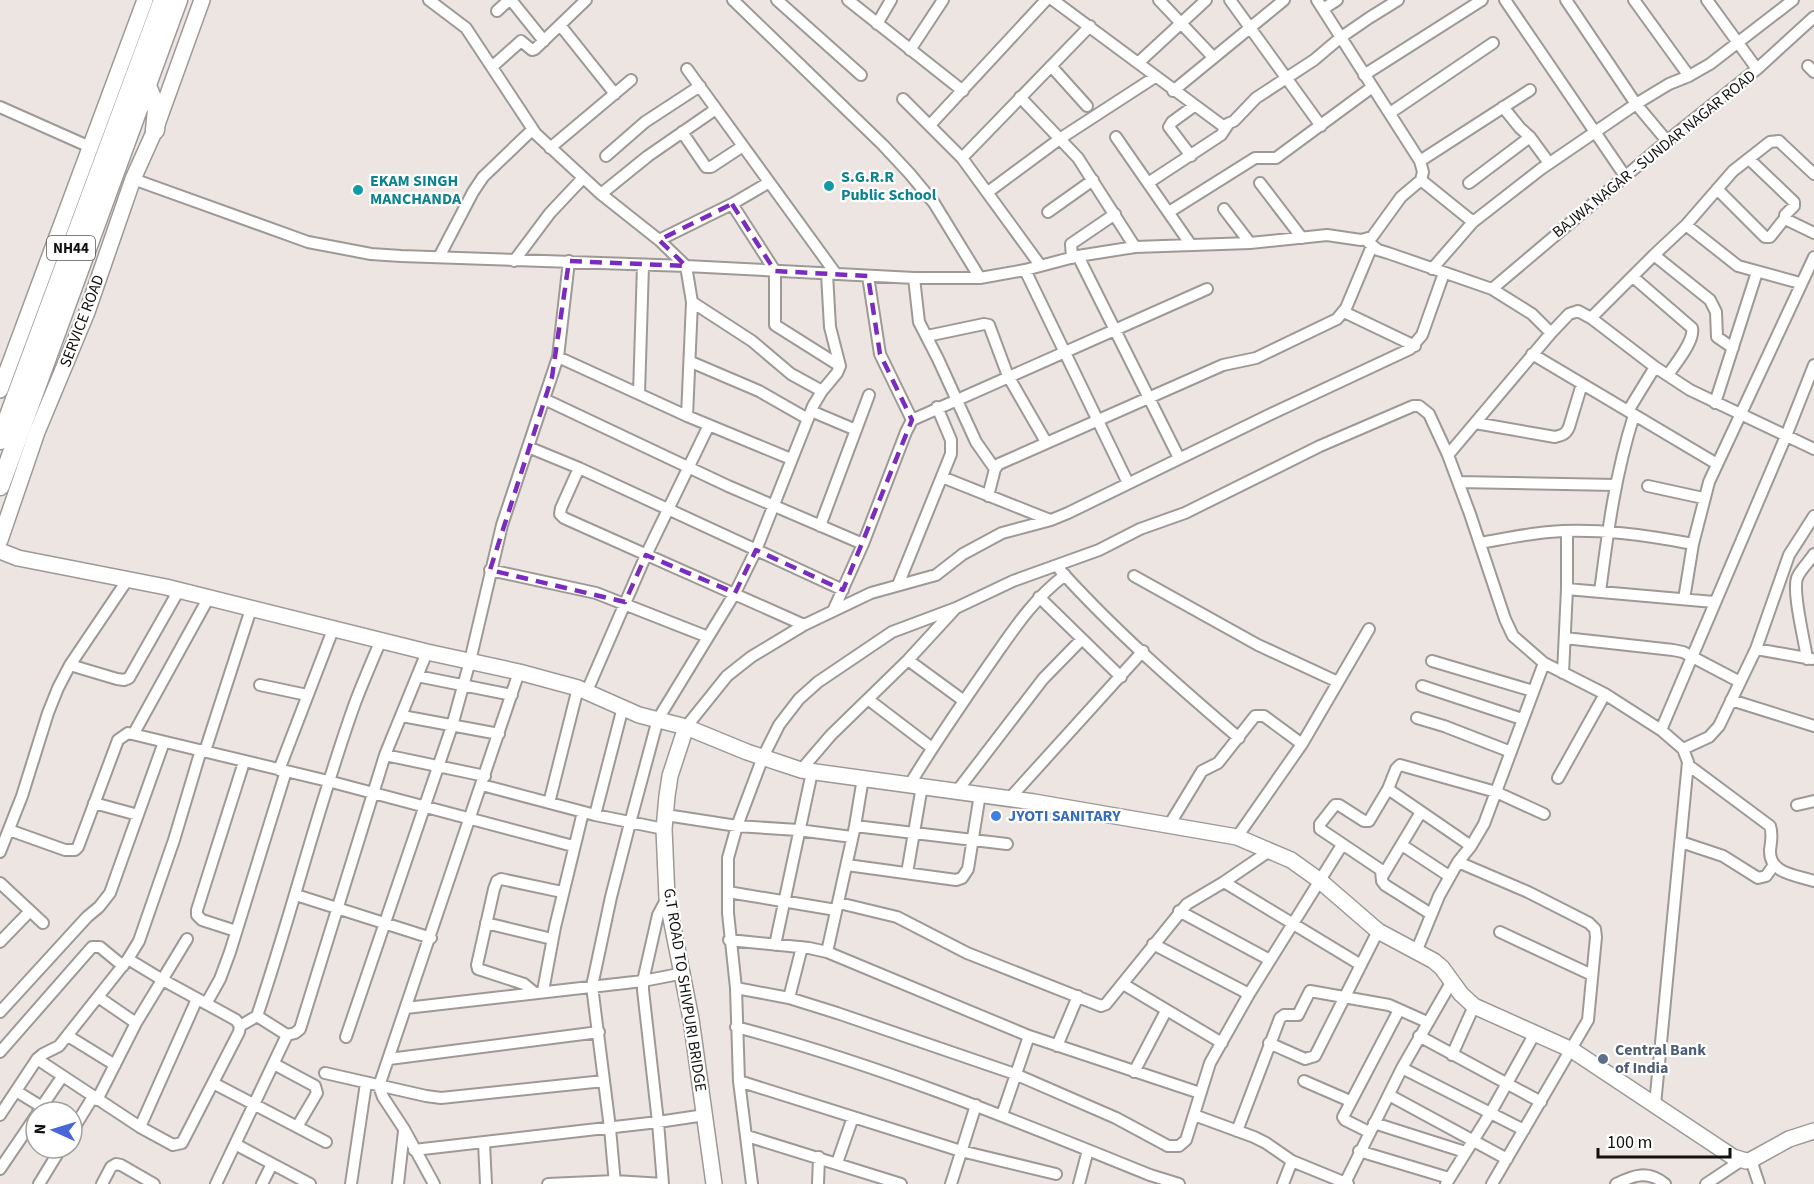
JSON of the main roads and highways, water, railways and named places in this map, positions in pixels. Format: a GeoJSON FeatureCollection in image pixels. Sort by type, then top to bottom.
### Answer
{"type":"FeatureCollection","features":[{"type":"Feature","properties":{"kind":"highway","name":"NH44"},"geometry":{"type":"LineString","coordinates":[[0,486],[42,349],[163,0]]}},
{"type":"Feature","properties":{"kind":"highway","name":"NH44"},"geometry":{"type":"LineString","coordinates":[[0,440],[42,349],[147,86],[178,0]]}},
{"type":"Feature","properties":{"kind":"highway"},"geometry":{"type":"LineString","coordinates":[[147,86],[157,110],[155,130]]}},
{"type":"Feature","properties":{"kind":"place","name":"S.G.R.R Public School"},"geometry":{"type":"Point","coordinates":[829,186]}},
{"type":"Feature","properties":{"kind":"place","name":"EKAM SINGH MANCHANDA"},"geometry":{"type":"Point","coordinates":[358,190]}},
{"type":"Feature","properties":{"kind":"place","name":"JYOTI SANITARY"},"geometry":{"type":"Point","coordinates":[996,816]}},
{"type":"Feature","properties":{"kind":"place","name":"Central Bank of India"},"geometry":{"type":"Point","coordinates":[1603,1059]}}]}
